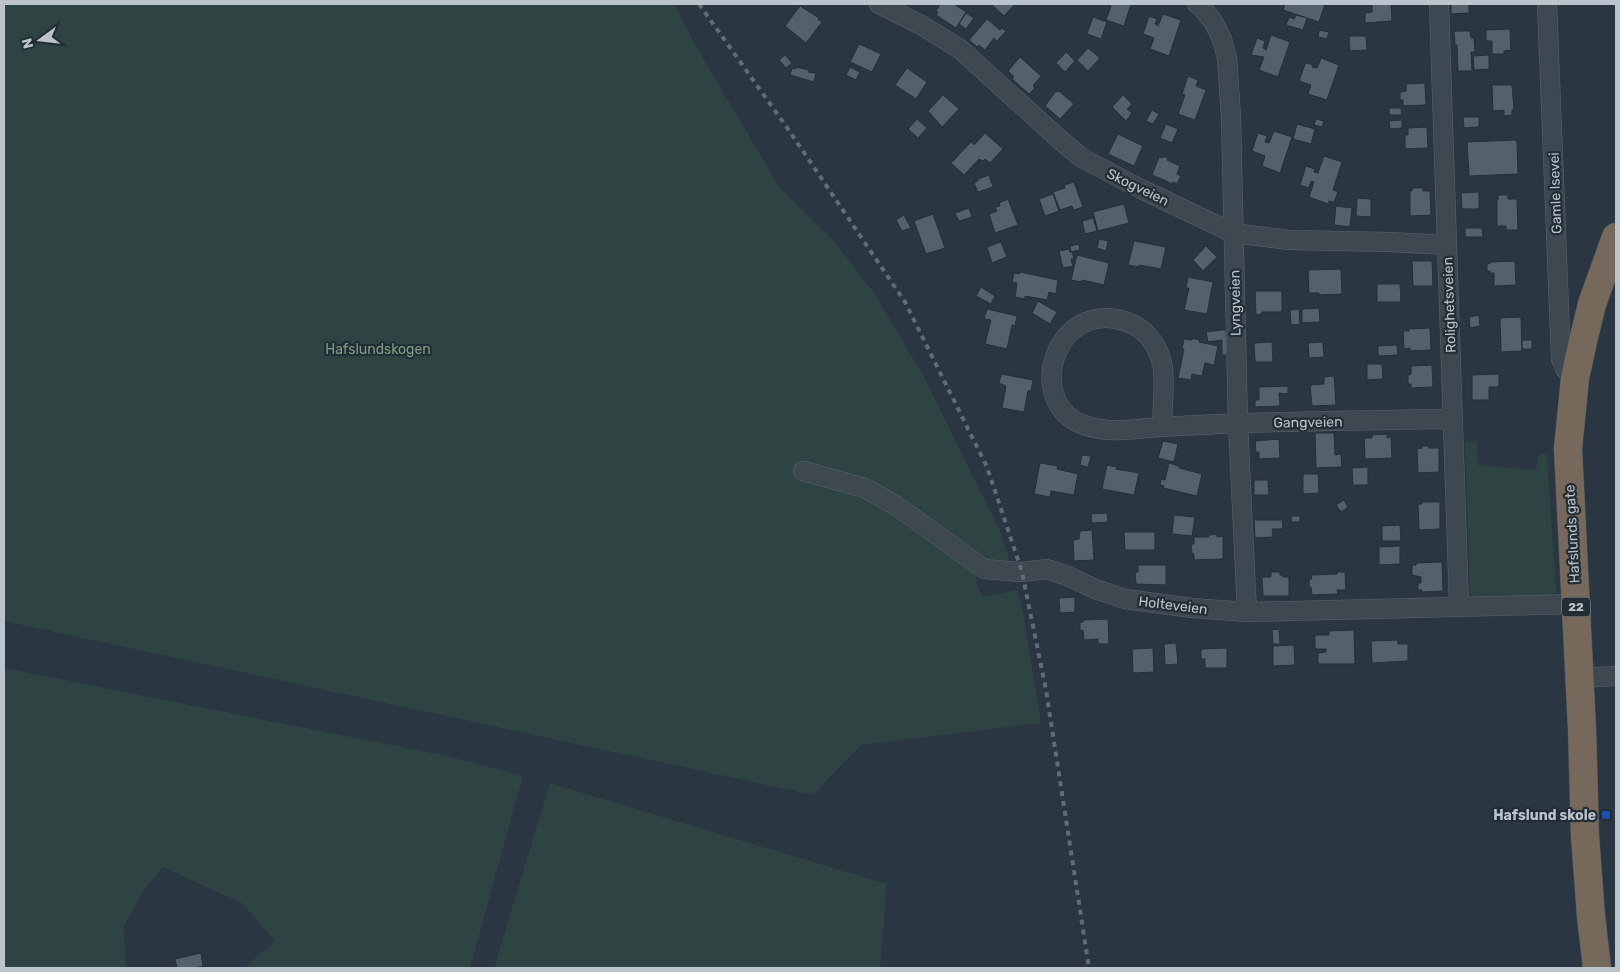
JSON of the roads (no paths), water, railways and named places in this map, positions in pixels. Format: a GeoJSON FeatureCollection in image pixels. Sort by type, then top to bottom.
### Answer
{"type":"FeatureCollection","features":[{"type":"Feature","properties":{"kind":"highway","name":"Hafslunds gate"},"geometry":{"type":"LineString","coordinates":[[1597,968],[1590,916],[1585,836],[1582,729],[1568,449],[1568,369],[1616,237]]}},
{"type":"Feature","properties":{"kind":"highway","name":"Hafslunds gate"},"geometry":{"type":"LineString","coordinates":[[1579,968],[1585,836]]}},
{"type":"Feature","properties":{"kind":"street","name":"Skogveien"},"geometry":{"type":"LineString","coordinates":[[879,4],[924,27],[960,49],[1082,158],[1141,189],[1234,233],[1289,240],[1447,245]]}},
{"type":"Feature","properties":{"kind":"street","name":"Lyngveien"},"geometry":{"type":"LineString","coordinates":[[1197,4],[1214,23],[1222,40],[1227,58],[1231,117],[1238,424],[1247,612]]}},
{"type":"Feature","properties":{"kind":"street","name":"Rolighetsveien"},"geometry":{"type":"LineString","coordinates":[[1439,4],[1459,606]]}},
{"type":"Feature","properties":{"kind":"street","name":"Gamle Isevei"},"geometry":{"type":"LineString","coordinates":[[1547,4],[1568,369]]}},
{"type":"Feature","properties":{"kind":"street","name":"Gangveien"},"geometry":{"type":"LineString","coordinates":[[1162,427],[1162,364],[1158,352],[1148,335],[1137,326],[1112,318],[1085,322],[1070,332],[1060,343],[1056,353],[1052,376],[1055,397],[1065,413],[1073,420],[1104,430],[1238,424],[1453,419]]}},
{"type":"Feature","properties":{"kind":"street","name":"Holteveien"},"geometry":{"type":"LineString","coordinates":[[803,472],[865,488],[898,507],[984,569],[1022,572],[1047,569],[1070,577],[1095,590],[1125,599],[1192,608],[1247,612],[1576,604]]}},
{"type":"Feature","properties":{"kind":"street"},"geometry":{"type":"LineString","coordinates":[[1579,678],[1616,676]]}},
{"type":"Feature","properties":{"kind":"railway"},"geometry":{"type":"LineString","coordinates":[[699,4],[788,129],[905,302],[987,467],[1022,572],[1046,690],[1089,968]]}},
{"type":"Feature","properties":{"kind":"place","name":"Hafslund skole"},"geometry":{"type":"Point","coordinates":[1606,815]}},
{"type":"Feature","properties":{"kind":"park label","name":"Hafslundskogen"},"geometry":{"type":"Point","coordinates":[378,349]}}]}
